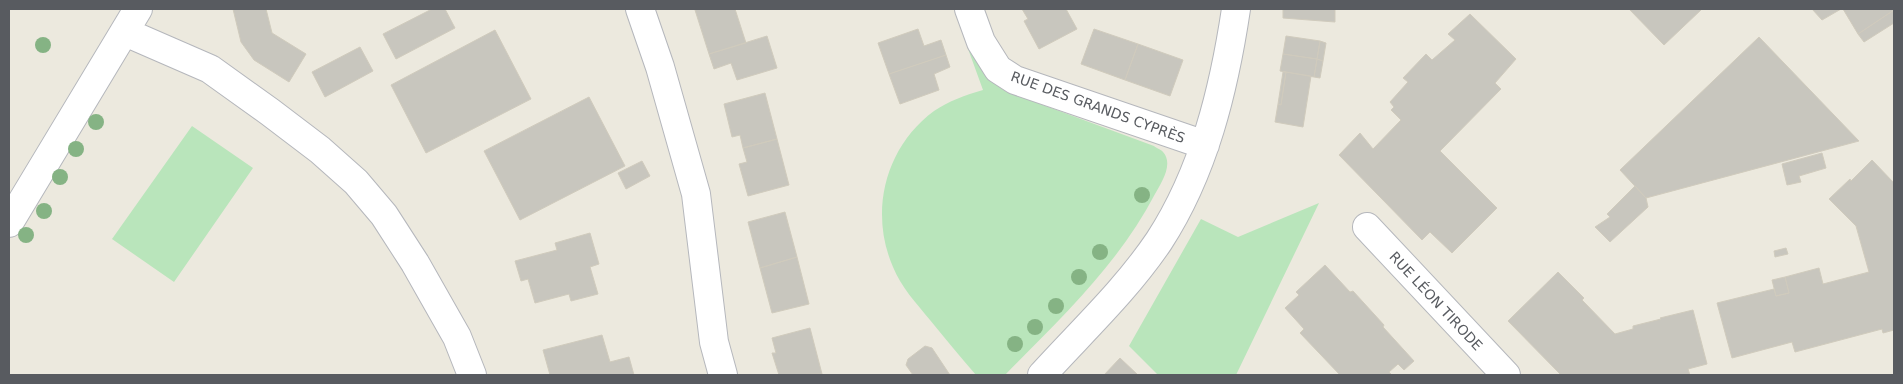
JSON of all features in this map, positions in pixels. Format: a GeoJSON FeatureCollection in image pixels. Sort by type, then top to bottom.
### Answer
{"type":"FeatureCollection","features":[{"type":"Feature","properties":{"kind":"street"},"geometry":{"type":"LineString","coordinates":[[640,9],[660,67],[696,194],[714,342],[723,375]]}},
{"type":"Feature","properties":{"kind":"street","name":"RUE DES GRANDS CYPRÈS"},"geometry":{"type":"LineString","coordinates":[[969,9],[981,42],[998,69],[1015,80],[1205,145]]}},
{"type":"Feature","properties":{"kind":"street"},"geometry":{"type":"LineString","coordinates":[[1042,375],[1126,284],[1150,254],[1186,194],[1205,145],[1229,54],[1236,9]]}},
{"type":"Feature","properties":{"kind":"street"},"geometry":{"type":"LineString","coordinates":[[9,223],[132,20],[210,69],[270,112],[320,150],[356,182],[384,215],[415,263],[457,337],[472,375]]}},
{"type":"Feature","properties":{"kind":"street","name":"RUE LÉON TIRODE"},"geometry":{"type":"LineString","coordinates":[[1367,227],[1506,375]]}},
{"type":"Feature","properties":{"kind":"green space"},"geometry":{"type":"Polygon","coordinates":[[[967,46],[983,71],[1005,91],[1154,146],[1162,151],[1167,162],[1167,168],[1160,184],[1140,220],[1106,268],[1005,375],[976,375],[914,301],[893,267],[886,246],[882,224],[886,182],[893,162],[904,143],[917,126],[934,111],[945,104],[983,90],[967,46]]]}},
{"type":"Feature","properties":{"kind":"green space"},"geometry":{"type":"Polygon","coordinates":[[[192,126],[253,168],[174,282],[112,239],[192,126]]]}},
{"type":"Feature","properties":{"kind":"green space"},"geometry":{"type":"Polygon","coordinates":[[[1319,203],[1236,375],[1158,375],[1129,346],[1201,219],[1238,237],[1319,203]]]}},
{"type":"Feature","properties":{"kind":"building"},"geometry":{"type":"Polygon","coordinates":[[[233,9],[266,9],[272,33],[306,54],[289,82],[254,60],[241,42],[233,9]]]}},
{"type":"Feature","properties":{"kind":"building"},"geometry":{"type":"Polygon","coordinates":[[[432,9],[445,9],[455,28],[396,59],[383,34],[432,9]]]}},
{"type":"Feature","properties":{"kind":"building"},"geometry":{"type":"Polygon","coordinates":[[[735,9],[746,43],[709,54],[695,10],[735,9]]]}},
{"type":"Feature","properties":{"kind":"building"},"geometry":{"type":"Polygon","coordinates":[[[1022,9],[1066,9],[1077,29],[1039,49],[1024,21],[1028,19],[1022,9]]]}},
{"type":"Feature","properties":{"kind":"building"},"geometry":{"type":"Polygon","coordinates":[[[1283,9],[1335,9],[1335,22],[1283,18],[1283,9]]]}},
{"type":"Feature","properties":{"kind":"building"},"geometry":{"type":"Polygon","coordinates":[[[1629,9],[1702,9],[1664,45],[1629,9]]]}},
{"type":"Feature","properties":{"kind":"building"},"geometry":{"type":"Polygon","coordinates":[[[1812,9],[1841,9],[1822,20],[1812,9]]]}},
{"type":"Feature","properties":{"kind":"building"},"geometry":{"type":"Polygon","coordinates":[[[1843,9],[1894,9],[1894,10],[1858,34],[1843,9]]]}},
{"type":"Feature","properties":{"kind":"building"},"geometry":{"type":"Polygon","coordinates":[[[1894,10],[1894,23],[1864,42],[1858,34],[1894,10]]]}},
{"type":"Feature","properties":{"kind":"building"},"geometry":{"type":"Polygon","coordinates":[[[1470,14],[1516,59],[1495,83],[1501,89],[1440,151],[1497,208],[1452,253],[1430,232],[1422,240],[1339,155],[1360,133],[1373,149],[1401,120],[1391,110],[1394,107],[1390,102],[1408,82],[1403,78],[1426,54],[1432,60],[1455,40],[1448,34],[1470,14]]]}},
{"type":"Feature","properties":{"kind":"building"},"geometry":{"type":"Polygon","coordinates":[[[918,29],[924,46],[941,40],[946,55],[889,74],[878,43],[918,29]]]}},
{"type":"Feature","properties":{"kind":"building"},"geometry":{"type":"Polygon","coordinates":[[[1094,29],[1138,44],[1125,80],[1081,64],[1094,29]]]}},
{"type":"Feature","properties":{"kind":"building"},"geometry":{"type":"Polygon","coordinates":[[[495,30],[531,99],[426,153],[391,85],[495,30]]]}},
{"type":"Feature","properties":{"kind":"building"},"geometry":{"type":"Polygon","coordinates":[[[767,36],[777,68],[737,80],[731,63],[714,69],[709,54],[767,36]]]}},
{"type":"Feature","properties":{"kind":"building"},"geometry":{"type":"Polygon","coordinates":[[[1286,36],[1320,41],[1317,59],[1283,54],[1286,36]]]}},
{"type":"Feature","properties":{"kind":"building"},"geometry":{"type":"Polygon","coordinates":[[[1759,37],[1859,141],[1646,198],[1620,170],[1759,37]]]}},
{"type":"Feature","properties":{"kind":"building"},"geometry":{"type":"Polygon","coordinates":[[[1320,41],[1326,43],[1323,61],[1317,59],[1320,41]]]}},
{"type":"Feature","properties":{"kind":"building"},"geometry":{"type":"Polygon","coordinates":[[[1138,44],[1183,60],[1170,96],[1125,80],[1138,44]]]}},
{"type":"Feature","properties":{"kind":"building"},"geometry":{"type":"Polygon","coordinates":[[[360,47],[373,71],[325,97],[312,72],[360,47]]]}},
{"type":"Feature","properties":{"kind":"building"},"geometry":{"type":"Polygon","coordinates":[[[1283,54],[1317,59],[1314,77],[1280,71],[1283,54]]]}},
{"type":"Feature","properties":{"kind":"building"},"geometry":{"type":"Polygon","coordinates":[[[946,55],[950,67],[934,74],[939,90],[900,104],[889,74],[946,55]]]}},
{"type":"Feature","properties":{"kind":"building"},"geometry":{"type":"Polygon","coordinates":[[[1317,59],[1323,61],[1320,78],[1314,77],[1317,59]]]}},
{"type":"Feature","properties":{"kind":"building"},"geometry":{"type":"Polygon","coordinates":[[[1283,72],[1286,72],[1281,105],[1278,104],[1283,72]]]}},
{"type":"Feature","properties":{"kind":"building"},"geometry":{"type":"Polygon","coordinates":[[[1286,72],[1311,76],[1303,127],[1275,122],[1278,104],[1281,105],[1286,72]]]}},
{"type":"Feature","properties":{"kind":"building"},"geometry":{"type":"Polygon","coordinates":[[[765,93],[777,139],[743,148],[740,135],[732,137],[724,104],[765,93]]]}},
{"type":"Feature","properties":{"kind":"building"},"geometry":{"type":"Polygon","coordinates":[[[589,97],[625,166],[520,220],[484,151],[589,97]]]}},
{"type":"Feature","properties":{"kind":"building"},"geometry":{"type":"Polygon","coordinates":[[[777,139],[789,185],[748,196],[739,164],[747,162],[743,148],[777,139]]]}},
{"type":"Feature","properties":{"kind":"building"},"geometry":{"type":"Polygon","coordinates":[[[1822,153],[1826,168],[1799,176],[1801,182],[1787,185],[1782,164],[1822,153]]]}},
{"type":"Feature","properties":{"kind":"building"},"geometry":{"type":"Polygon","coordinates":[[[1872,160],[1894,183],[1894,330],[1883,333],[1882,329],[1795,352],[1792,342],[1732,358],[1717,303],[1774,289],[1776,296],[1789,293],[1785,277],[1819,268],[1823,284],[1869,272],[1856,226],[1829,199],[1872,160]]]}},
{"type":"Feature","properties":{"kind":"building"},"geometry":{"type":"Polygon","coordinates":[[[642,161],[650,176],[626,189],[618,173],[642,161]]]}},
{"type":"Feature","properties":{"kind":"building"},"geometry":{"type":"Polygon","coordinates":[[[1635,186],[1646,198],[1648,207],[1610,242],[1595,227],[1610,217],[1607,214],[1635,186]]]}},
{"type":"Feature","properties":{"kind":"building"},"geometry":{"type":"Polygon","coordinates":[[[785,212],[797,257],[760,268],[748,222],[785,212]]]}},
{"type":"Feature","properties":{"kind":"building"},"geometry":{"type":"Polygon","coordinates":[[[590,233],[599,264],[590,267],[598,294],[571,301],[569,294],[535,303],[528,279],[521,281],[515,261],[557,250],[555,243],[590,233]]]}},
{"type":"Feature","properties":{"kind":"building"},"geometry":{"type":"Polygon","coordinates":[[[1786,248],[1788,254],[1775,257],[1774,251],[1786,248]]]}},
{"type":"Feature","properties":{"kind":"building"},"geometry":{"type":"Polygon","coordinates":[[[797,257],[809,304],[772,313],[760,268],[797,257]]]}},
{"type":"Feature","properties":{"kind":"building"},"geometry":{"type":"Polygon","coordinates":[[[1325,265],[1350,292],[1353,291],[1414,361],[1404,370],[1398,364],[1389,372],[1392,375],[1340,375],[1300,333],[1304,329],[1285,308],[1299,295],[1296,292],[1325,265]]]}},
{"type":"Feature","properties":{"kind":"building"},"geometry":{"type":"Polygon","coordinates":[[[1558,272],[1584,298],[1582,300],[1615,334],[1633,329],[1633,326],[1693,310],[1707,364],[1688,369],[1690,375],[1561,375],[1508,321],[1558,272]]]}},
{"type":"Feature","properties":{"kind":"building"},"geometry":{"type":"Polygon","coordinates":[[[1785,277],[1789,293],[1776,296],[1772,280],[1785,277]]]}},
{"type":"Feature","properties":{"kind":"building"},"geometry":{"type":"Polygon","coordinates":[[[810,328],[822,374],[779,375],[772,353],[776,353],[772,338],[810,328]]]}},
{"type":"Feature","properties":{"kind":"building"},"geometry":{"type":"Polygon","coordinates":[[[602,335],[610,362],[629,357],[634,375],[550,375],[543,350],[602,335]]]}},
{"type":"Feature","properties":{"kind":"building"},"geometry":{"type":"Polygon","coordinates":[[[925,346],[932,348],[950,375],[913,375],[906,365],[908,359],[925,346]]]}},
{"type":"Feature","properties":{"kind":"building"},"geometry":{"type":"Polygon","coordinates":[[[1120,358],[1138,375],[1104,375],[1120,358]]]}}]}
